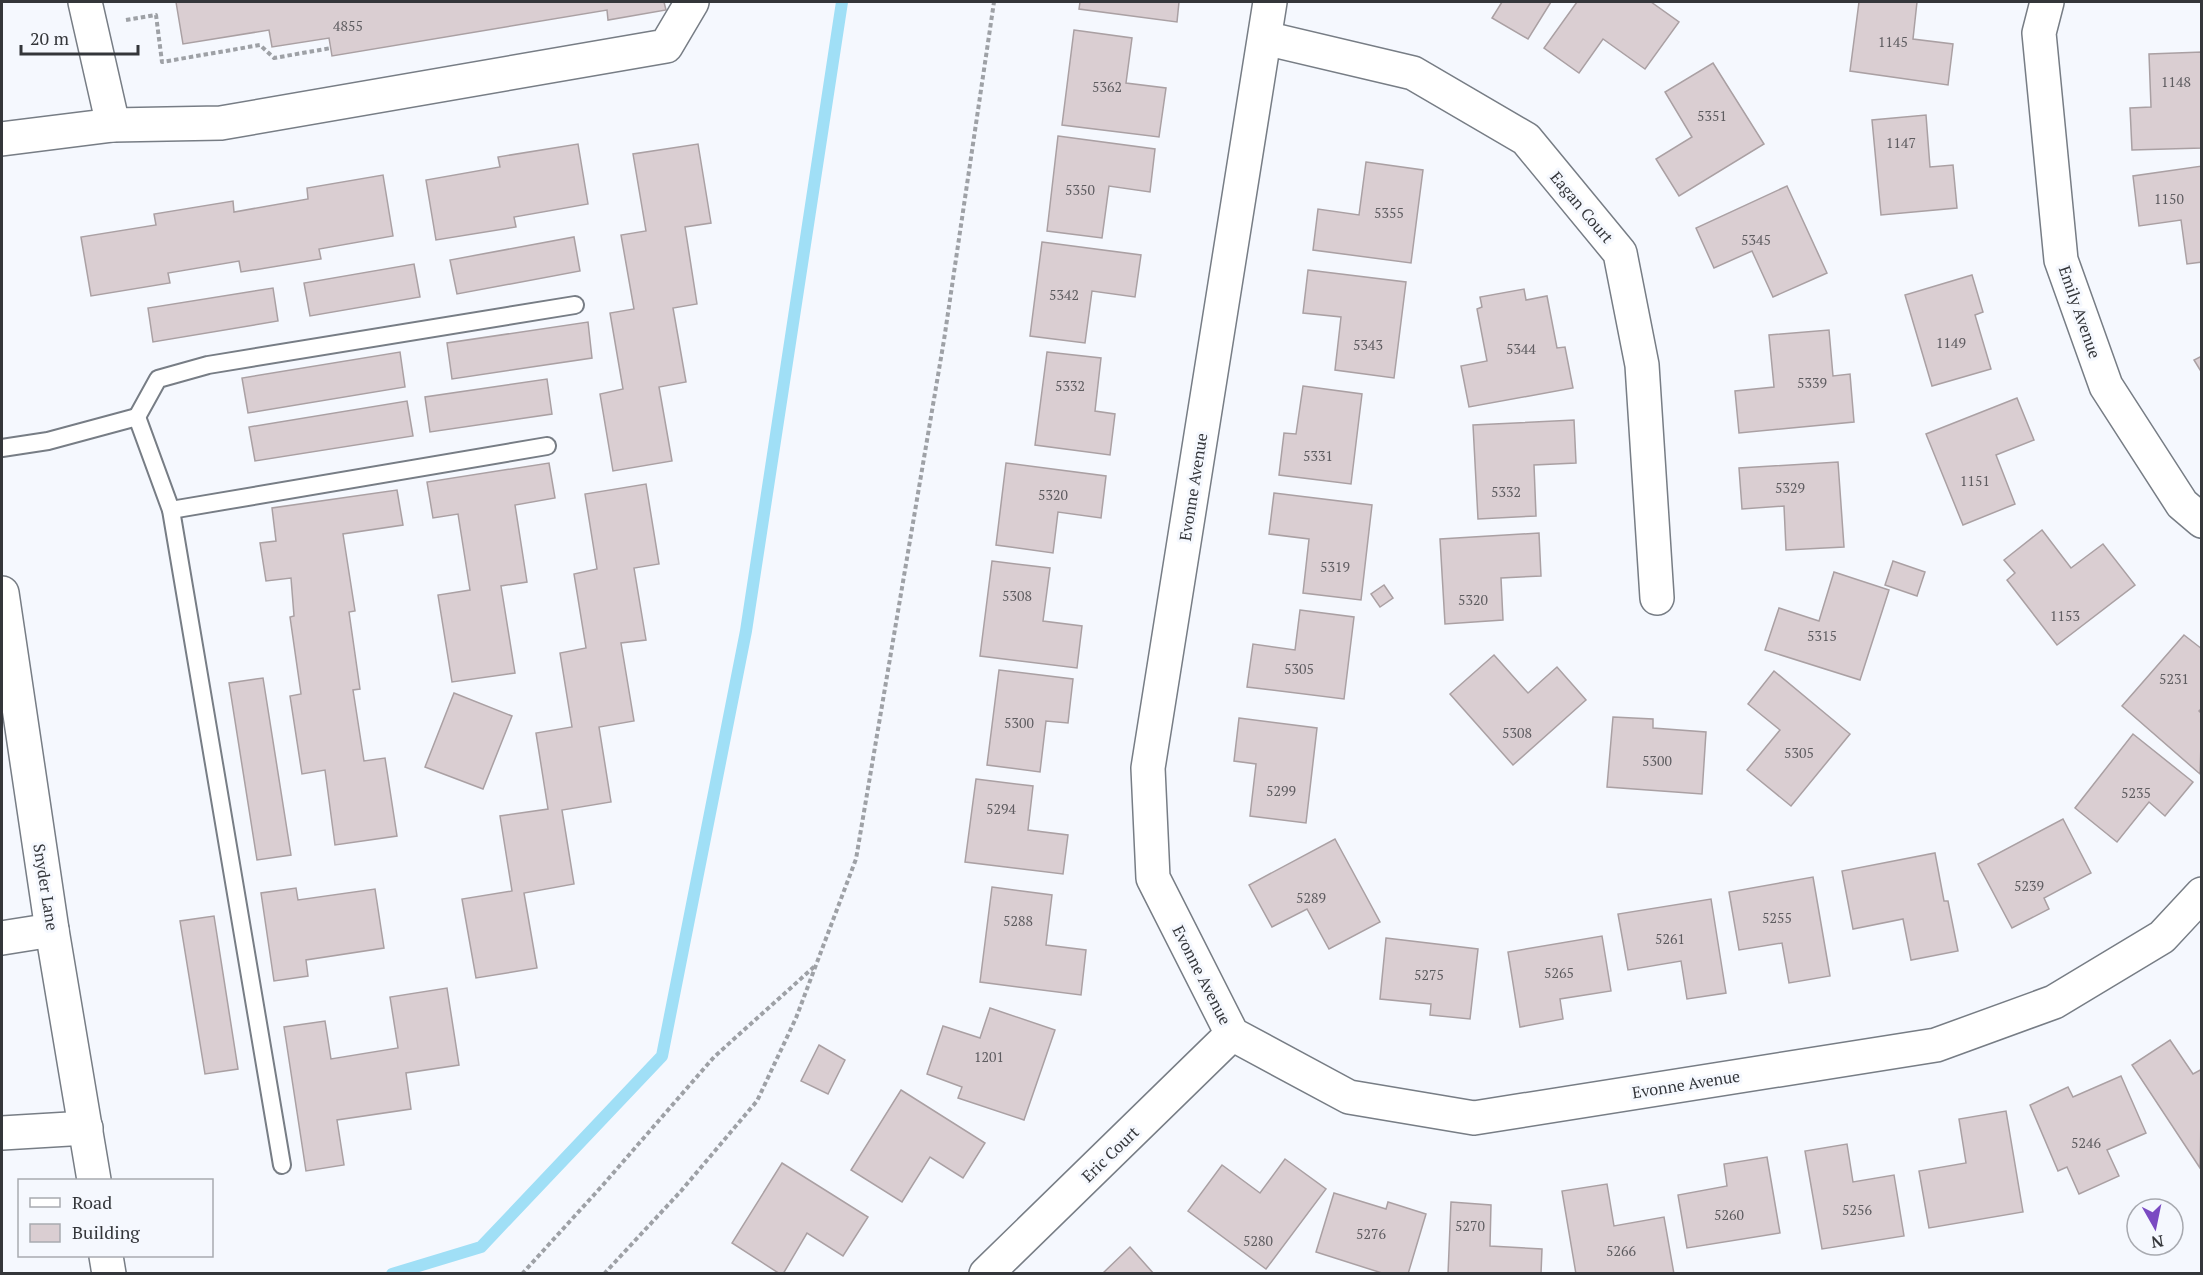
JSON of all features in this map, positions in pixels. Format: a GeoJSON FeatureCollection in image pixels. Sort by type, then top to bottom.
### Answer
{"type":"FeatureCollection","features":[{"type":"Feature","properties":{"kind":"street"},"geometry":{"type":"LineString","coordinates":[[85,2],[113,125]]}},
{"type":"Feature","properties":{"kind":"street"},"geometry":{"type":"LineString","coordinates":[[2,139],[113,125],[221,123],[666,46],[692,2]]}},
{"type":"Feature","properties":{"kind":"street","name":"Evonne Avenue"},"geometry":{"type":"LineString","coordinates":[[1270,2],[1148,768],[1153,878],[1232,1034],[1349,1097],[1474,1118],[1936,1045],[2054,1002],[2162,937],[2202,894]]}},
{"type":"Feature","properties":{"kind":"street","name":"Emily Avenue"},"geometry":{"type":"LineString","coordinates":[[2047,2],[2039,33],[2061,260],[2106,386],[2182,504],[2202,521]]}},
{"type":"Feature","properties":{"kind":"street","name":"Eagan Court"},"geometry":{"type":"LineString","coordinates":[[1265,38],[1413,73],[1526,140],[1620,253],[1642,365],[1657,598]]}},
{"type":"Feature","properties":{"kind":"street","name":"Snyder Lane"},"geometry":{"type":"LineString","coordinates":[[2,593],[52,930],[94,1179]]}},
{"type":"Feature","properties":{"kind":"street"},"geometry":{"type":"LineString","coordinates":[[2,938],[52,930]]}},
{"type":"Feature","properties":{"kind":"street","name":"Eric Court"},"geometry":{"type":"LineString","coordinates":[[986,1274],[1232,1034]]}},
{"type":"Feature","properties":{"kind":"street"},"geometry":{"type":"LineString","coordinates":[[2,1133],[86,1128]]}},
{"type":"Feature","properties":{"kind":"street"},"geometry":{"type":"LineString","coordinates":[[106,1257],[109,1274]]}},
{"type":"Feature","properties":{"kind":"lane"},"geometry":{"type":"LineString","coordinates":[[2,448],[48,441],[137,417],[158,379],[208,365],[575,305]]}},
{"type":"Feature","properties":{"kind":"lane"},"geometry":{"type":"LineString","coordinates":[[137,417],[171,510],[282,1165]]}},
{"type":"Feature","properties":{"kind":"lane"},"geometry":{"type":"LineString","coordinates":[[171,510],[547,446]]}},
{"type":"Feature","properties":{"kind":"path"},"geometry":{"type":"LineString","coordinates":[[604,1274],[681,1191],[757,1101],[796,1018],[856,860],[944,340],[994,2]]}},
{"type":"Feature","properties":{"kind":"path"},"geometry":{"type":"LineString","coordinates":[[118,22],[156,15],[162,62],[260,45],[274,58],[331,48]]}},
{"type":"Feature","properties":{"kind":"path"},"geometry":{"type":"LineString","coordinates":[[522,1274],[714,1057],[816,965]]}},
{"type":"Feature","properties":{"kind":"building"},"geometry":{"type":"Polygon","coordinates":[[[176,2],[664,2],[666,10],[608,20],[607,10],[332,56],[329,38],[272,47],[269,30],[183,44],[176,2]]]}},
{"type":"Feature","properties":{"kind":"building"},"geometry":{"type":"Polygon","coordinates":[[[1080,2],[1179,2],[1177,22],[1079,9],[1080,2]]]}},
{"type":"Feature","properties":{"kind":"building"},"geometry":{"type":"Polygon","coordinates":[[[1502,2],[1551,2],[1528,39],[1492,18],[1502,2]]]}},
{"type":"Feature","properties":{"kind":"building"},"geometry":{"type":"Polygon","coordinates":[[[1577,2],[1651,2],[1679,22],[1645,69],[1603,39],[1579,73],[1544,48],[1577,2]]]}},
{"type":"Feature","properties":{"kind":"building"},"geometry":{"type":"Polygon","coordinates":[[[1859,2],[1917,2],[1913,39],[1953,44],[1948,85],[1850,71],[1859,2]]]}},
{"type":"Feature","properties":{"kind":"building"},"geometry":{"type":"Polygon","coordinates":[[[1074,30],[1132,38],[1126,83],[1166,88],[1159,137],[1062,125],[1074,30]]]}},
{"type":"Feature","properties":{"kind":"building"},"geometry":{"type":"Polygon","coordinates":[[[2202,52],[2202,148],[2132,150],[2130,108],[2151,107],[2149,54],[2202,52]]]}},
{"type":"Feature","properties":{"kind":"building"},"geometry":{"type":"Polygon","coordinates":[[[1713,63],[1764,144],[1679,196],[1656,159],[1692,137],[1665,92],[1713,63]]]}},
{"type":"Feature","properties":{"kind":"building"},"geometry":{"type":"Polygon","coordinates":[[[1926,115],[1930,167],[1953,165],[1957,208],[1881,215],[1872,120],[1926,115]]]}},
{"type":"Feature","properties":{"kind":"building"},"geometry":{"type":"Polygon","coordinates":[[[1058,136],[1155,149],[1150,192],[1109,186],[1102,238],[1047,231],[1058,136]]]}},
{"type":"Feature","properties":{"kind":"building"},"geometry":{"type":"Polygon","coordinates":[[[578,144],[588,204],[514,217],[516,227],[436,240],[426,180],[500,167],[498,157],[578,144]]]}},
{"type":"Feature","properties":{"kind":"building"},"geometry":{"type":"Polygon","coordinates":[[[698,144],[711,223],[685,227],[697,304],[673,308],[686,382],[659,387],[672,461],[613,471],[600,394],[623,389],[610,313],[634,309],[621,235],[646,231],[633,154],[698,144]]]}},
{"type":"Feature","properties":{"kind":"building"},"geometry":{"type":"Polygon","coordinates":[[[1366,162],[1423,170],[1411,263],[1313,250],[1318,209],[1359,215],[1366,162]]]}},
{"type":"Feature","properties":{"kind":"building"},"geometry":{"type":"Polygon","coordinates":[[[2202,166],[2202,262],[2187,264],[2181,220],[2139,226],[2133,176],[2202,166]]]}},
{"type":"Feature","properties":{"kind":"building"},"geometry":{"type":"Polygon","coordinates":[[[383,175],[393,236],[319,249],[321,259],[241,272],[239,261],[168,273],[170,283],[91,296],[81,237],[156,225],[154,214],[233,201],[234,212],[308,199],[307,188],[383,175]]]}},
{"type":"Feature","properties":{"kind":"building"},"geometry":{"type":"Polygon","coordinates":[[[1787,186],[1827,273],[1773,297],[1752,251],[1714,268],[1696,228],[1787,186]]]}},
{"type":"Feature","properties":{"kind":"building"},"geometry":{"type":"Polygon","coordinates":[[[574,237],[580,271],[457,294],[450,260],[574,237]]]}},
{"type":"Feature","properties":{"kind":"building"},"geometry":{"type":"Polygon","coordinates":[[[1042,242],[1141,255],[1135,297],[1092,291],[1085,343],[1030,336],[1042,242]]]}},
{"type":"Feature","properties":{"kind":"building"},"geometry":{"type":"Polygon","coordinates":[[[414,264],[420,297],[310,316],[304,283],[414,264]]]}},
{"type":"Feature","properties":{"kind":"building"},"geometry":{"type":"Polygon","coordinates":[[[1308,270],[1406,282],[1394,378],[1335,370],[1341,317],[1303,313],[1308,270]]]}},
{"type":"Feature","properties":{"kind":"building"},"geometry":{"type":"Polygon","coordinates":[[[1972,275],[1983,312],[1975,315],[1991,369],[1932,386],[1905,295],[1972,275]]]}},
{"type":"Feature","properties":{"kind":"building"},"geometry":{"type":"Polygon","coordinates":[[[273,288],[278,321],[153,342],[148,308],[273,288]]]}},
{"type":"Feature","properties":{"kind":"building"},"geometry":{"type":"Polygon","coordinates":[[[1524,289],[1526,300],[1547,296],[1557,348],[1565,347],[1573,388],[1469,407],[1461,366],[1487,361],[1477,309],[1482,307],[1480,297],[1524,289]]]}},
{"type":"Feature","properties":{"kind":"building"},"geometry":{"type":"Polygon","coordinates":[[[588,322],[592,358],[452,379],[447,343],[588,322]]]}},
{"type":"Feature","properties":{"kind":"building"},"geometry":{"type":"Polygon","coordinates":[[[1829,330],[1833,376],[1850,374],[1854,422],[1739,433],[1735,391],[1774,387],[1769,335],[1829,330]]]}},
{"type":"Feature","properties":{"kind":"building"},"geometry":{"type":"Polygon","coordinates":[[[400,352],[405,387],[248,413],[242,378],[400,352]]]}},
{"type":"Feature","properties":{"kind":"building"},"geometry":{"type":"Polygon","coordinates":[[[1047,352],[1101,358],[1095,411],[1115,414],[1110,455],[1035,445],[1047,352]]]}},
{"type":"Feature","properties":{"kind":"building"},"geometry":{"type":"Polygon","coordinates":[[[2202,356],[2202,373],[2194,360],[2202,356]]]}},
{"type":"Feature","properties":{"kind":"building"},"geometry":{"type":"Polygon","coordinates":[[[547,379],[552,414],[430,432],[425,397],[547,379]]]}},
{"type":"Feature","properties":{"kind":"building"},"geometry":{"type":"Polygon","coordinates":[[[1303,386],[1362,394],[1351,484],[1279,475],[1284,433],[1296,434],[1303,386]]]}},
{"type":"Feature","properties":{"kind":"building"},"geometry":{"type":"Polygon","coordinates":[[[2017,398],[2034,440],[1996,455],[2015,504],[1963,525],[1926,434],[2017,398]]]}},
{"type":"Feature","properties":{"kind":"building"},"geometry":{"type":"Polygon","coordinates":[[[407,401],[413,436],[255,461],[249,427],[407,401]]]}},
{"type":"Feature","properties":{"kind":"building"},"geometry":{"type":"Polygon","coordinates":[[[1574,420],[1576,463],[1534,465],[1536,516],[1478,519],[1473,425],[1574,420]]]}},
{"type":"Feature","properties":{"kind":"building"},"geometry":{"type":"Polygon","coordinates":[[[1838,462],[1844,547],[1786,550],[1784,506],[1742,509],[1739,468],[1838,462]]]}},
{"type":"Feature","properties":{"kind":"building"},"geometry":{"type":"Polygon","coordinates":[[[549,463],[555,498],[515,505],[527,582],[501,586],[515,673],[452,682],[438,595],[470,590],[458,514],[433,518],[427,482],[549,463]]]}},
{"type":"Feature","properties":{"kind":"building"},"geometry":{"type":"Polygon","coordinates":[[[1006,463],[1106,476],[1101,518],[1058,512],[1053,553],[996,545],[1006,463]]]}},
{"type":"Feature","properties":{"kind":"building"},"geometry":{"type":"Polygon","coordinates":[[[646,484],[659,564],[634,568],[646,640],[621,643],[634,721],[599,727],[611,802],[562,810],[574,884],[524,893],[537,968],[476,978],[462,899],[512,891],[500,816],[548,809],[536,733],[572,727],[560,653],[586,648],[574,574],[597,569],[585,494],[646,484]]]}},
{"type":"Feature","properties":{"kind":"building"},"geometry":{"type":"Polygon","coordinates":[[[397,490],[403,525],[343,534],[355,611],[349,612],[360,689],[353,690],[364,761],[385,758],[397,836],[335,845],[325,770],[302,774],[290,696],[301,694],[290,617],[294,616],[291,578],[266,581],[260,543],[276,541],[272,508],[397,490]]]}},
{"type":"Feature","properties":{"kind":"building"},"geometry":{"type":"Polygon","coordinates":[[[1274,493],[1372,505],[1361,600],[1303,593],[1309,539],[1269,534],[1274,493]]]}},
{"type":"Feature","properties":{"kind":"building"},"geometry":{"type":"Polygon","coordinates":[[[2042,530],[2071,568],[2103,544],[2135,585],[2057,645],[2007,580],[2015,573],[2004,560],[2042,530]]]}},
{"type":"Feature","properties":{"kind":"building"},"geometry":{"type":"Polygon","coordinates":[[[1539,533],[1541,576],[1501,578],[1503,620],[1445,624],[1440,539],[1539,533]]]}},
{"type":"Feature","properties":{"kind":"building"},"geometry":{"type":"Polygon","coordinates":[[[992,561],[1050,568],[1043,621],[1082,626],[1077,668],[980,656],[992,561]]]}},
{"type":"Feature","properties":{"kind":"building"},"geometry":{"type":"Polygon","coordinates":[[[1893,561],[1925,572],[1917,596],[1885,585],[1893,561]]]}},
{"type":"Feature","properties":{"kind":"building"},"geometry":{"type":"Polygon","coordinates":[[[1834,572],[1889,590],[1860,680],[1765,650],[1779,608],[1819,621],[1834,572]]]}},
{"type":"Feature","properties":{"kind":"building"},"geometry":{"type":"Polygon","coordinates":[[[1384,585],[1393,598],[1380,607],[1371,594],[1384,585]]]}},
{"type":"Feature","properties":{"kind":"building"},"geometry":{"type":"Polygon","coordinates":[[[1300,610],[1354,617],[1344,699],[1247,687],[1253,644],[1295,650],[1300,610]]]}},
{"type":"Feature","properties":{"kind":"building"},"geometry":{"type":"Polygon","coordinates":[[[2184,635],[2202,649],[2202,708],[2199,711],[2202,714],[2200,774],[2122,706],[2184,635]]]}},
{"type":"Feature","properties":{"kind":"building"},"geometry":{"type":"Polygon","coordinates":[[[1494,655],[1528,693],[1557,667],[1586,700],[1513,765],[1450,694],[1494,655]]]}},
{"type":"Feature","properties":{"kind":"building"},"geometry":{"type":"Polygon","coordinates":[[[999,670],[1073,679],[1068,723],[1046,721],[1040,772],[987,765],[999,670]]]}},
{"type":"Feature","properties":{"kind":"building"},"geometry":{"type":"Polygon","coordinates":[[[1774,671],[1850,734],[1791,806],[1747,770],[1780,730],[1748,704],[1774,671]]]}},
{"type":"Feature","properties":{"kind":"building"},"geometry":{"type":"Polygon","coordinates":[[[263,678],[291,855],[257,860],[229,683],[263,678]]]}},
{"type":"Feature","properties":{"kind":"building"},"geometry":{"type":"Polygon","coordinates":[[[454,693],[512,716],[483,789],[425,767],[454,693]]]}},
{"type":"Feature","properties":{"kind":"building"},"geometry":{"type":"Polygon","coordinates":[[[1613,717],[1653,719],[1653,728],[1706,732],[1702,794],[1607,787],[1613,717]]]}},
{"type":"Feature","properties":{"kind":"building"},"geometry":{"type":"Polygon","coordinates":[[[1239,718],[1317,728],[1306,823],[1250,816],[1256,764],[1234,761],[1239,718]]]}},
{"type":"Feature","properties":{"kind":"building"},"geometry":{"type":"Polygon","coordinates":[[[2133,734],[2193,782],[2165,816],[2149,802],[2117,842],[2075,808],[2133,734]]]}},
{"type":"Feature","properties":{"kind":"building"},"geometry":{"type":"Polygon","coordinates":[[[976,779],[1033,786],[1028,830],[1068,835],[1063,874],[965,862],[976,779]]]}},
{"type":"Feature","properties":{"kind":"building"},"geometry":{"type":"Polygon","coordinates":[[[2063,819],[2091,873],[2044,898],[2049,909],[2012,928],[1978,864],[2063,819]]]}},
{"type":"Feature","properties":{"kind":"building"},"geometry":{"type":"Polygon","coordinates":[[[1335,839],[1380,922],[1329,949],[1307,909],[1272,927],[1249,885],[1335,839]]]}},
{"type":"Feature","properties":{"kind":"building"},"geometry":{"type":"Polygon","coordinates":[[[1935,853],[1944,901],[1948,901],[1958,951],[1911,960],[1903,919],[1853,929],[1842,871],[1935,853]]]}},
{"type":"Feature","properties":{"kind":"building"},"geometry":{"type":"Polygon","coordinates":[[[1813,877],[1830,976],[1789,983],[1782,943],[1739,950],[1729,892],[1813,877]]]}},
{"type":"Feature","properties":{"kind":"building"},"geometry":{"type":"Polygon","coordinates":[[[992,887],[1052,895],[1046,945],[1086,950],[1081,995],[980,982],[992,887]]]}},
{"type":"Feature","properties":{"kind":"building"},"geometry":{"type":"Polygon","coordinates":[[[296,888],[298,900],[375,889],[384,948],[306,960],[308,976],[274,981],[261,893],[296,888]]]}},
{"type":"Feature","properties":{"kind":"building"},"geometry":{"type":"Polygon","coordinates":[[[1711,899],[1726,993],[1687,999],[1681,961],[1628,970],[1618,914],[1711,899]]]}},
{"type":"Feature","properties":{"kind":"building"},"geometry":{"type":"Polygon","coordinates":[[[214,916],[238,1069],[205,1074],[180,921],[214,916]]]}},
{"type":"Feature","properties":{"kind":"building"},"geometry":{"type":"Polygon","coordinates":[[[1602,936],[1611,991],[1560,999],[1563,1019],[1520,1027],[1508,952],[1602,936]]]}},
{"type":"Feature","properties":{"kind":"building"},"geometry":{"type":"Polygon","coordinates":[[[1386,938],[1478,949],[1470,1019],[1430,1015],[1431,1004],[1380,999],[1386,938]]]}},
{"type":"Feature","properties":{"kind":"building"},"geometry":{"type":"Polygon","coordinates":[[[447,988],[459,1065],[406,1073],[411,1109],[337,1120],[344,1165],[306,1171],[284,1027],[325,1021],[331,1059],[398,1048],[390,997],[447,988]]]}},
{"type":"Feature","properties":{"kind":"building"},"geometry":{"type":"Polygon","coordinates":[[[990,1008],[1055,1030],[1024,1120],[958,1098],[962,1087],[927,1074],[943,1026],[980,1038],[990,1008]]]}},
{"type":"Feature","properties":{"kind":"building"},"geometry":{"type":"Polygon","coordinates":[[[2170,1040],[2193,1074],[2202,1069],[2200,1168],[2132,1065],[2170,1040]]]}},
{"type":"Feature","properties":{"kind":"building"},"geometry":{"type":"Polygon","coordinates":[[[819,1045],[845,1060],[828,1094],[801,1081],[819,1045]]]}},
{"type":"Feature","properties":{"kind":"building"},"geometry":{"type":"Polygon","coordinates":[[[2121,1076],[2146,1133],[2107,1150],[2119,1176],[2079,1194],[2067,1167],[2058,1171],[2030,1105],[2068,1087],[2073,1097],[2121,1076]]]}},
{"type":"Feature","properties":{"kind":"building"},"geometry":{"type":"Polygon","coordinates":[[[901,1090],[985,1143],[963,1178],[930,1157],[902,1202],[851,1170],[901,1090]]]}},
{"type":"Feature","properties":{"kind":"building"},"geometry":{"type":"Polygon","coordinates":[[[2006,1111],[2023,1212],[1929,1228],[1919,1171],[1966,1163],[1959,1119],[2006,1111]]]}},
{"type":"Feature","properties":{"kind":"building"},"geometry":{"type":"Polygon","coordinates":[[[1847,1144],[1853,1182],[1894,1175],[1904,1236],[1822,1249],[1805,1151],[1847,1144]]]}},
{"type":"Feature","properties":{"kind":"building"},"geometry":{"type":"Polygon","coordinates":[[[1767,1157],[1780,1233],[1687,1248],[1678,1195],[1727,1186],[1724,1164],[1767,1157]]]}},
{"type":"Feature","properties":{"kind":"building"},"geometry":{"type":"Polygon","coordinates":[[[1285,1159],[1326,1189],[1266,1269],[1188,1211],[1222,1165],[1260,1193],[1285,1159]]]}},
{"type":"Feature","properties":{"kind":"building"},"geometry":{"type":"Polygon","coordinates":[[[782,1163],[868,1217],[843,1256],[807,1233],[783,1274],[780,1274],[732,1243],[782,1163]]]}},
{"type":"Feature","properties":{"kind":"building"},"geometry":{"type":"Polygon","coordinates":[[[1607,1184],[1614,1226],[1664,1217],[1674,1274],[1576,1274],[1562,1191],[1607,1184]]]}},
{"type":"Feature","properties":{"kind":"building"},"geometry":{"type":"Polygon","coordinates":[[[1334,1193],[1386,1209],[1388,1202],[1426,1214],[1408,1274],[1385,1274],[1316,1252],[1334,1193]]]}},
{"type":"Feature","properties":{"kind":"building"},"geometry":{"type":"Polygon","coordinates":[[[1451,1202],[1491,1205],[1490,1246],[1542,1249],[1541,1274],[1448,1274],[1451,1202]]]}},
{"type":"Feature","properties":{"kind":"building"},"geometry":{"type":"Polygon","coordinates":[[[1130,1247],[1154,1274],[1102,1274],[1130,1247]]]}},
{"type":"Feature","properties":{"kind":"waterway"},"geometry":{"type":"LineString","coordinates":[[392,1274],[481,1247],[662,1056],[746,631],[842,2]]}}]}
